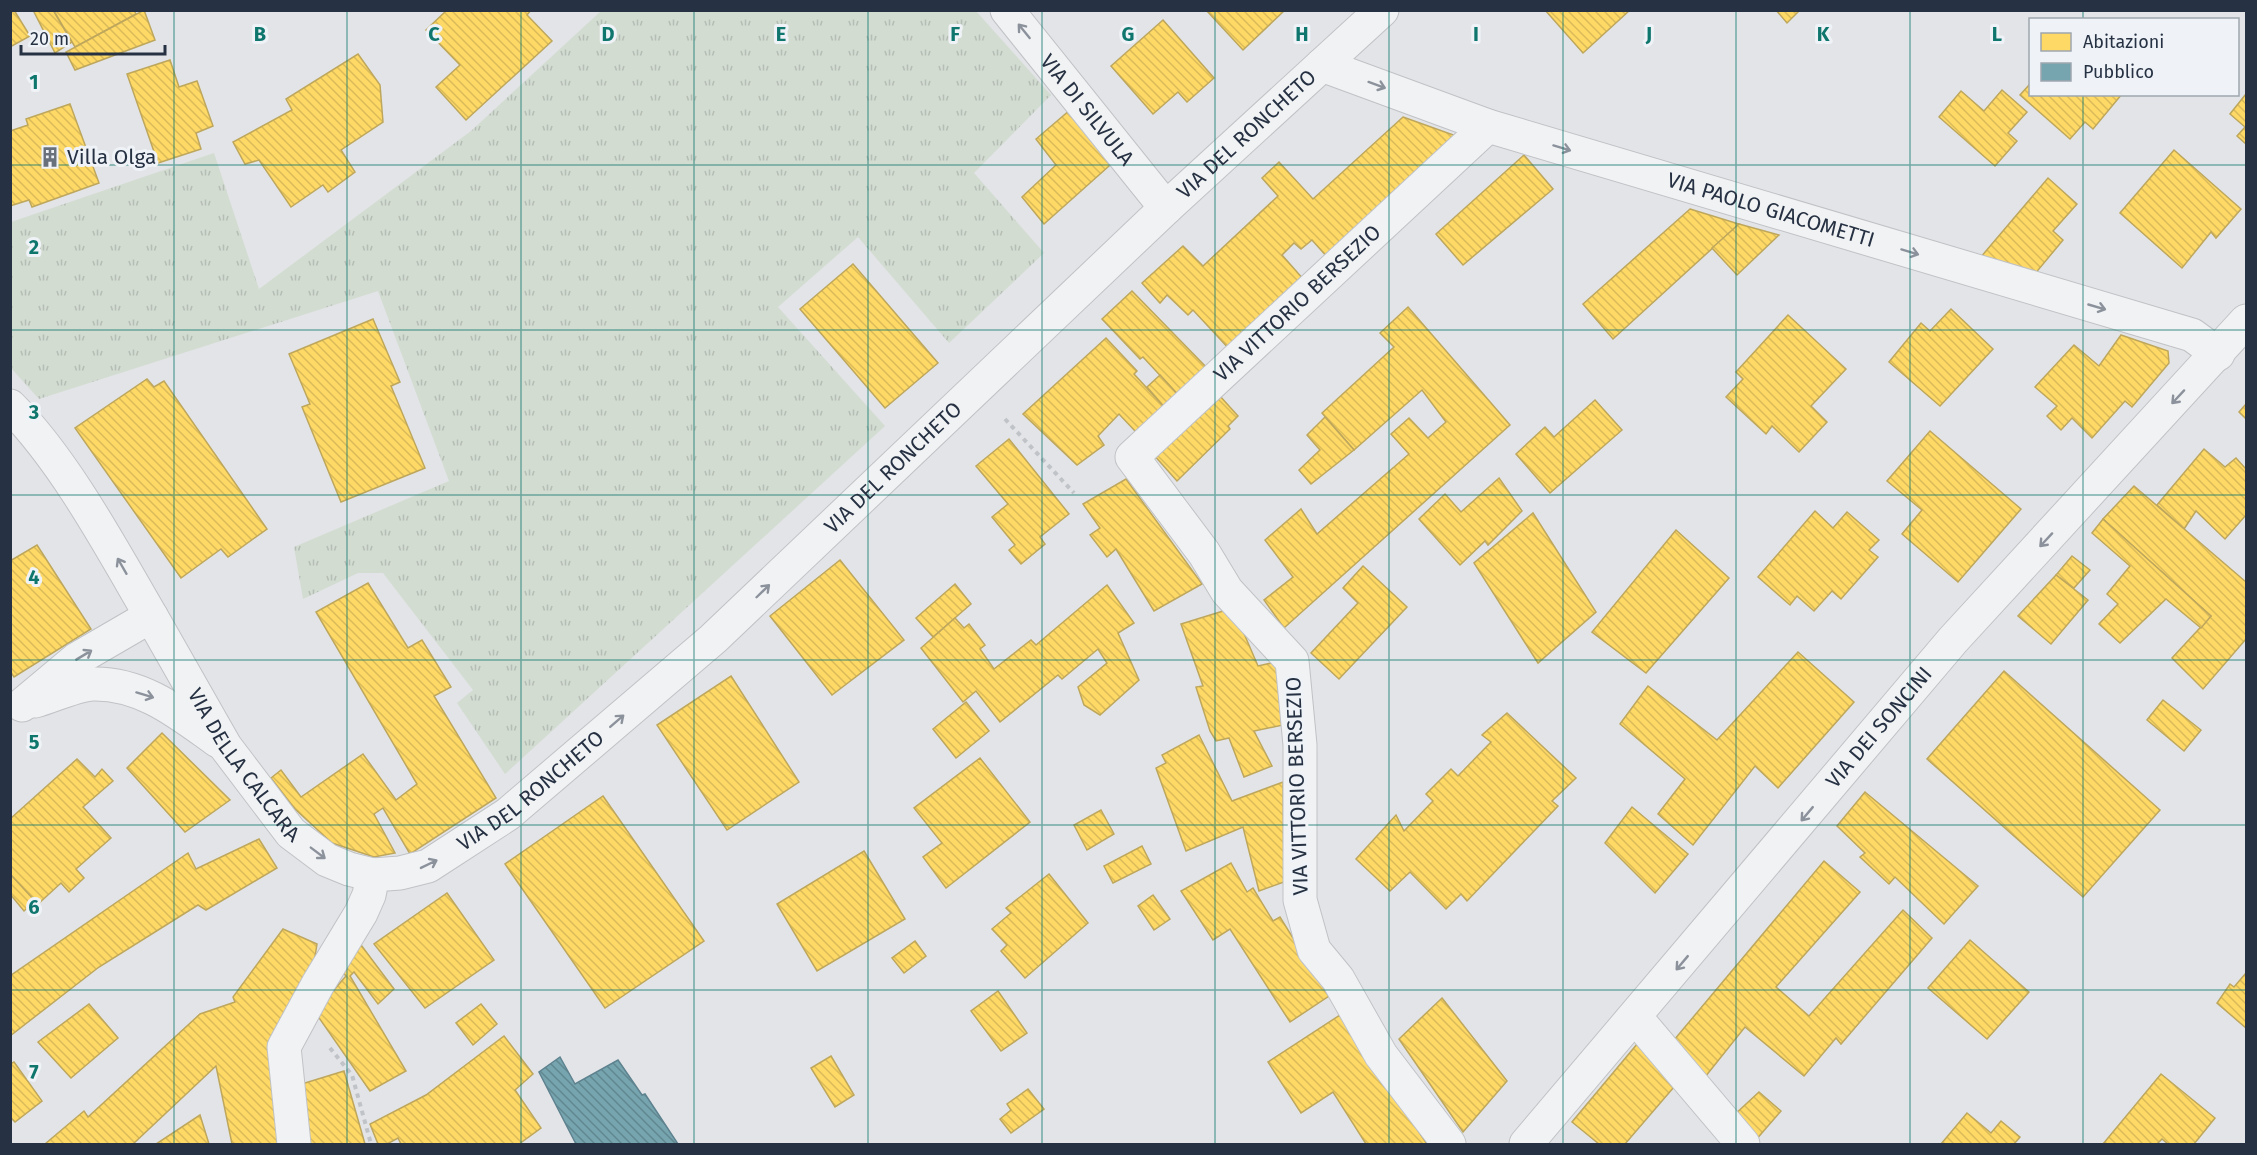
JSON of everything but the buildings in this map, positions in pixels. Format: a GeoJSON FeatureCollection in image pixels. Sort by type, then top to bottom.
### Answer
{"type":"FeatureCollection","features":[{"type":"Feature","properties":{"kind":"street","name":"VIA DI SILVULA"},"geometry":{"type":"LineString","coordinates":[[1007,10],[1166,208]]}},
{"type":"Feature","properties":{"kind":"street","name":"VIA DEL RONCHETO"},"geometry":{"type":"LineString","coordinates":[[373,875],[400,873],[428,866],[508,814],[713,639],[1166,208],[1382,10]]}},
{"type":"Feature","properties":{"kind":"street","name":"VIA PAOLO GIACOMETTI"},"geometry":{"type":"LineString","coordinates":[[1323,65],[1488,126],[2192,335],[2218,354]]}},
{"type":"Feature","properties":{"kind":"street","name":"VIA VITTORIO BERSEZIO"},"geometry":{"type":"LineString","coordinates":[[1449,1144],[1381,1055],[1338,979],[1314,950],[1300,900],[1300,745],[1292,661],[1227,591],[1204,553],[1131,457],[1488,126]]}},
{"type":"Feature","properties":{"kind":"street","name":"VIA DEI SONCINI"},"geometry":{"type":"LineString","coordinates":[[1526,1144],[1636,1018],[1953,640],[2247,321]]}},
{"type":"Feature","properties":{"kind":"street","name":"VIA DELLA CALCARA"},"geometry":{"type":"LineString","coordinates":[[10,406],[34,430],[109,545],[225,746],[291,833],[327,860],[373,875]]}},
{"type":"Feature","properties":{"kind":"street"},"geometry":{"type":"LineString","coordinates":[[16,710],[77,659],[151,616]]}},
{"type":"Feature","properties":{"kind":"street"},"geometry":{"type":"LineString","coordinates":[[16,710],[93,684],[127,689],[158,699],[225,746]]}},
{"type":"Feature","properties":{"kind":"street"},"geometry":{"type":"LineString","coordinates":[[294,1144],[284,1047],[361,913],[369,895],[373,875]]}},
{"type":"Feature","properties":{"kind":"street"},"geometry":{"type":"LineString","coordinates":[[1636,1018],[1743,1144]]}},
{"type":"Feature","properties":{"kind":"path"},"geometry":{"type":"LineString","coordinates":[[976,387],[1074,493]]}},
{"type":"Feature","properties":{"kind":"path"},"geometry":{"type":"LineString","coordinates":[[296,1025],[311,1032],[328,1046],[352,1075],[371,1144]]}},
{"type":"Feature","properties":{"kind":"green space"},"geometry":{"type":"Polygon","coordinates":[[[601,11],[976,11],[1051,95],[974,173],[1044,253],[949,343],[858,237],[778,307],[885,426],[505,774],[457,703],[473,690],[383,573],[358,573],[303,599],[294,547],[449,481],[378,291],[39,399],[11,368],[11,222],[214,153],[259,289],[471,131],[601,11]]]}},
{"type":"Feature","properties":{"kind":"place","name":"Villa Olga"},"geometry":{"type":"Point","coordinates":[50,157]}}]}
